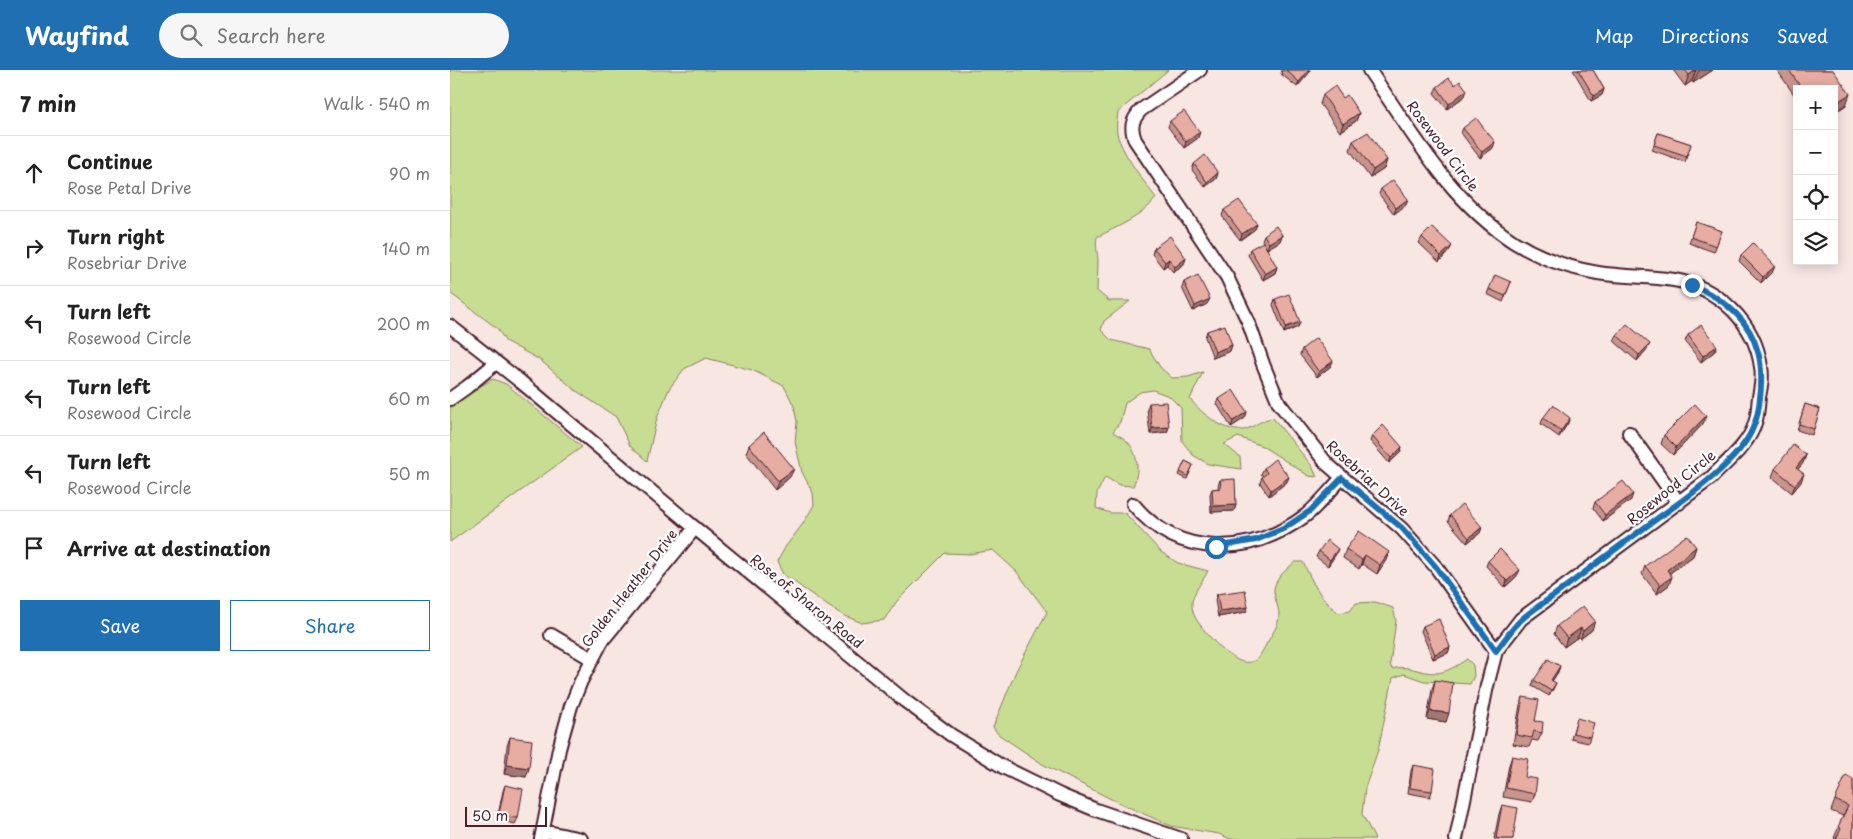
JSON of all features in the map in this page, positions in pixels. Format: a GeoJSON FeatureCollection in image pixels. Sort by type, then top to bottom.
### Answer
{"type":"FeatureCollection","features":[{"type":"Feature","properties":{"kind":"street","name":"Rosebriar Drive"},"geometry":{"type":"LineString","coordinates":[[1200,70],[1141,110],[1134,118],[1132,124],[1135,140],[1218,263],[1235,292],[1278,403],[1314,449],[1342,478],[1402,528],[1436,567],[1496,651]]}},
{"type":"Feature","properties":{"kind":"street","name":"Rosewood Circle"},"geometry":{"type":"LineString","coordinates":[[1369,70],[1451,186],[1492,227],[1515,242],[1558,264],[1599,273],[1675,280],[1692,285],[1719,298],[1729,306],[1743,321],[1753,336],[1758,350],[1762,372],[1756,421],[1745,442],[1732,457],[1711,478],[1679,503],[1522,619],[1496,651]]}},
{"type":"Feature","properties":{"kind":"street","name":"Rose of Sharon Road"},"geometry":{"type":"LineString","coordinates":[[450,326],[521,382],[905,701],[951,735],[1003,766],[1060,795],[1181,839]]}},
{"type":"Feature","properties":{"kind":"street"},"geometry":{"type":"LineString","coordinates":[[450,398],[467,387],[496,363]]}},
{"type":"Feature","properties":{"kind":"street"},"geometry":{"type":"LineString","coordinates":[[1629,433],[1679,503]]}},
{"type":"Feature","properties":{"kind":"street"},"geometry":{"type":"LineString","coordinates":[[1133,504],[1144,517],[1168,534],[1191,542],[1216,547],[1256,540],[1283,529],[1310,511],[1342,478]]}},
{"type":"Feature","properties":{"kind":"street","name":"Golden Heather Drive"},"geometry":{"type":"LineString","coordinates":[[542,835],[559,749],[571,706],[592,659],[612,629],[695,528]]}},
{"type":"Feature","properties":{"kind":"street"},"geometry":{"type":"LineString","coordinates":[[551,635],[592,659]]}},
{"type":"Feature","properties":{"kind":"street"},"geometry":{"type":"LineString","coordinates":[[1456,839],[1487,686],[1496,651]]}},
{"type":"Feature","properties":{"kind":"street"},"geometry":{"type":"LineString","coordinates":[[542,835],[581,839]]}},
{"type":"Feature","properties":{"kind":"green space"},"geometry":{"type":"Polygon","coordinates":[[[450,70],[1168,70],[1118,112],[1117,130],[1122,147],[1156,198],[1144,211],[1097,237],[1097,291],[1109,301],[1130,301],[1104,321],[1101,330],[1111,340],[1149,349],[1160,367],[1172,378],[1188,377],[1203,372],[1190,399],[1215,422],[1231,429],[1240,430],[1273,418],[1312,466],[1317,477],[1309,476],[1262,446],[1238,437],[1224,444],[1240,457],[1241,469],[1208,464],[1193,455],[1182,441],[1181,408],[1169,396],[1153,390],[1140,392],[1125,403],[1120,422],[1113,432],[1124,438],[1134,451],[1137,462],[1137,474],[1133,486],[1119,485],[1105,477],[1097,493],[1096,508],[1110,513],[1125,513],[1161,552],[1178,563],[1208,571],[1196,590],[1192,602],[1194,615],[1216,644],[1233,658],[1242,662],[1250,662],[1257,659],[1275,629],[1279,619],[1274,592],[1277,581],[1295,562],[1303,562],[1318,590],[1339,613],[1350,611],[1356,603],[1375,602],[1393,608],[1396,620],[1390,664],[1392,669],[1408,668],[1429,673],[1439,673],[1467,659],[1473,665],[1474,676],[1470,684],[1424,681],[1404,674],[1393,678],[1378,750],[1365,788],[1362,814],[1375,839],[1230,839],[1219,834],[1171,826],[1113,800],[1044,765],[998,734],[993,727],[1016,671],[1047,612],[1017,572],[993,550],[970,554],[945,553],[897,601],[884,620],[862,623],[828,606],[783,574],[777,562],[814,505],[813,493],[802,472],[795,442],[797,422],[794,406],[784,386],[752,370],[706,358],[684,369],[669,389],[657,418],[647,461],[630,446],[616,417],[575,390],[540,360],[505,341],[498,329],[450,293],[450,70]]]}},
{"type":"Feature","properties":{"kind":"green space"},"geometry":{"type":"Polygon","coordinates":[[[493,379],[506,384],[582,447],[450,542],[450,408],[493,379]]]}},
{"type":"Feature","properties":{"kind":"building"},"geometry":{"type":"Polygon","coordinates":[[[1286,70],[1309,70],[1299,82],[1286,70]]]}},
{"type":"Feature","properties":{"kind":"building"},"geometry":{"type":"Polygon","coordinates":[[[1578,70],[1593,70],[1604,89],[1594,96],[1578,70]]]}},
{"type":"Feature","properties":{"kind":"building"},"geometry":{"type":"Polygon","coordinates":[[[1685,70],[1696,70],[1689,75],[1685,70]]]}},
{"type":"Feature","properties":{"kind":"building"},"geometry":{"type":"Polygon","coordinates":[[[1789,70],[1833,70],[1850,94],[1838,102],[1838,85],[1799,85],[1789,70]]]}},
{"type":"Feature","properties":{"kind":"building"},"geometry":{"type":"Polygon","coordinates":[[[1449,78],[1455,85],[1460,81],[1467,90],[1449,104],[1437,87],[1449,78]]]}},
{"type":"Feature","properties":{"kind":"building"},"geometry":{"type":"Polygon","coordinates":[[[1335,86],[1343,98],[1347,95],[1359,113],[1343,124],[1323,95],[1335,86]]]}},
{"type":"Feature","properties":{"kind":"building"},"geometry":{"type":"Polygon","coordinates":[[[1184,111],[1200,132],[1186,142],[1170,121],[1184,111]]]}},
{"type":"Feature","properties":{"kind":"building"},"geometry":{"type":"Polygon","coordinates":[[[1476,118],[1495,142],[1482,152],[1463,128],[1476,118]]]}},
{"type":"Feature","properties":{"kind":"building"},"geometry":{"type":"Polygon","coordinates":[[[1368,132],[1387,160],[1373,170],[1353,141],[1368,132]]]}},
{"type":"Feature","properties":{"kind":"building"},"geometry":{"type":"Polygon","coordinates":[[[1658,133],[1691,144],[1687,156],[1654,145],[1658,133]]]}},
{"type":"Feature","properties":{"kind":"building"},"geometry":{"type":"Polygon","coordinates":[[[1205,155],[1218,173],[1207,182],[1194,164],[1205,155]]]}},
{"type":"Feature","properties":{"kind":"building"},"geometry":{"type":"Polygon","coordinates":[[[1393,180],[1408,199],[1396,208],[1381,189],[1393,180]]]}},
{"type":"Feature","properties":{"kind":"building"},"geometry":{"type":"Polygon","coordinates":[[[1239,200],[1257,224],[1242,234],[1224,210],[1239,200]]]}},
{"type":"Feature","properties":{"kind":"building"},"geometry":{"type":"Polygon","coordinates":[[[1696,222],[1722,231],[1716,246],[1691,237],[1696,222]]]}},
{"type":"Feature","properties":{"kind":"building"},"geometry":{"type":"Polygon","coordinates":[[[1276,226],[1282,235],[1269,243],[1264,235],[1276,226]]]}},
{"type":"Feature","properties":{"kind":"building"},"geometry":{"type":"Polygon","coordinates":[[[1432,227],[1452,246],[1441,256],[1422,237],[1432,227]]]}},
{"type":"Feature","properties":{"kind":"building"},"geometry":{"type":"Polygon","coordinates":[[[1170,236],[1186,258],[1175,267],[1169,259],[1165,262],[1154,248],[1170,236]]]}},
{"type":"Feature","properties":{"kind":"building"},"geometry":{"type":"Polygon","coordinates":[[[1263,242],[1277,267],[1265,274],[1250,249],[1263,242]]]}},
{"type":"Feature","properties":{"kind":"building"},"geometry":{"type":"Polygon","coordinates":[[[1753,243],[1775,266],[1763,277],[1741,255],[1753,243]]]}},
{"type":"Feature","properties":{"kind":"building"},"geometry":{"type":"Polygon","coordinates":[[[1198,275],[1210,299],[1195,306],[1184,282],[1198,275]]]}},
{"type":"Feature","properties":{"kind":"building"},"geometry":{"type":"Polygon","coordinates":[[[1495,275],[1511,282],[1505,296],[1489,289],[1495,275]]]}},
{"type":"Feature","properties":{"kind":"building"},"geometry":{"type":"Polygon","coordinates":[[[1289,294],[1300,322],[1286,327],[1275,299],[1289,294]]]}},
{"type":"Feature","properties":{"kind":"building"},"geometry":{"type":"Polygon","coordinates":[[[1627,324],[1650,344],[1639,355],[1617,335],[1627,324]]]}},
{"type":"Feature","properties":{"kind":"building"},"geometry":{"type":"Polygon","coordinates":[[[1225,325],[1232,345],[1215,352],[1207,331],[1225,325]]]}},
{"type":"Feature","properties":{"kind":"building"},"geometry":{"type":"Polygon","coordinates":[[[1701,325],[1717,346],[1703,356],[1688,335],[1701,325]]]}},
{"type":"Feature","properties":{"kind":"building"},"geometry":{"type":"Polygon","coordinates":[[[1316,338],[1333,361],[1319,372],[1302,349],[1316,338]]]}},
{"type":"Feature","properties":{"kind":"building"},"geometry":{"type":"Polygon","coordinates":[[[1233,390],[1247,412],[1233,421],[1219,399],[1233,390]]]}},
{"type":"Feature","properties":{"kind":"building"},"geometry":{"type":"Polygon","coordinates":[[[1166,402],[1169,427],[1152,428],[1149,403],[1166,402]]]}},
{"type":"Feature","properties":{"kind":"building"},"geometry":{"type":"Polygon","coordinates":[[[1695,404],[1706,416],[1676,447],[1664,435],[1695,404]]]}},
{"type":"Feature","properties":{"kind":"building"},"geometry":{"type":"Polygon","coordinates":[[[1805,404],[1820,409],[1814,429],[1799,424],[1805,404]]]}},
{"type":"Feature","properties":{"kind":"building"},"geometry":{"type":"Polygon","coordinates":[[[1553,405],[1570,418],[1561,431],[1543,418],[1553,405]]]}},
{"type":"Feature","properties":{"kind":"building"},"geometry":{"type":"Polygon","coordinates":[[[1383,425],[1402,447],[1391,458],[1372,436],[1383,425]]]}},
{"type":"Feature","properties":{"kind":"building"},"geometry":{"type":"Polygon","coordinates":[[[764,432],[794,469],[778,481],[749,445],[764,432]]]}},
{"type":"Feature","properties":{"kind":"building"},"geometry":{"type":"Polygon","coordinates":[[[1793,445],[1806,455],[1796,468],[1804,474],[1795,485],[1775,469],[1793,445]]]}},
{"type":"Feature","properties":{"kind":"building"},"geometry":{"type":"Polygon","coordinates":[[[1275,459],[1289,477],[1271,490],[1262,477],[1267,473],[1264,468],[1275,459]]]}},
{"type":"Feature","properties":{"kind":"building"},"geometry":{"type":"Polygon","coordinates":[[[1185,461],[1193,465],[1188,476],[1180,472],[1185,461]]]}},
{"type":"Feature","properties":{"kind":"building"},"geometry":{"type":"Polygon","coordinates":[[[1235,479],[1236,505],[1213,506],[1212,489],[1221,488],[1220,480],[1235,479]]]}},
{"type":"Feature","properties":{"kind":"building"},"geometry":{"type":"Polygon","coordinates":[[[1623,481],[1633,494],[1605,515],[1595,502],[1623,481]]]}},
{"type":"Feature","properties":{"kind":"building"},"geometry":{"type":"Polygon","coordinates":[[[1462,504],[1482,527],[1469,538],[1450,515],[1462,504]]]}},
{"type":"Feature","properties":{"kind":"building"},"geometry":{"type":"Polygon","coordinates":[[[1359,531],[1389,552],[1380,565],[1365,555],[1362,560],[1346,549],[1359,531]]]}},
{"type":"Feature","properties":{"kind":"building"},"geometry":{"type":"Polygon","coordinates":[[[1687,535],[1696,547],[1667,570],[1672,577],[1660,585],[1645,566],[1687,535]]]}},
{"type":"Feature","properties":{"kind":"building"},"geometry":{"type":"Polygon","coordinates":[[[1327,540],[1338,549],[1330,560],[1319,551],[1327,540]]]}},
{"type":"Feature","properties":{"kind":"building"},"geometry":{"type":"Polygon","coordinates":[[[1500,549],[1520,570],[1507,581],[1488,561],[1500,549]]]}},
{"type":"Feature","properties":{"kind":"building"},"geometry":{"type":"Polygon","coordinates":[[[1245,590],[1248,607],[1220,611],[1217,594],[1245,590]]]}},
{"type":"Feature","properties":{"kind":"building"},"geometry":{"type":"Polygon","coordinates":[[[1583,606],[1595,621],[1583,631],[1581,628],[1567,638],[1557,626],[1583,606]]]}},
{"type":"Feature","properties":{"kind":"building"},"geometry":{"type":"Polygon","coordinates":[[[1439,619],[1450,647],[1435,654],[1423,626],[1439,619]]]}},
{"type":"Feature","properties":{"kind":"building"},"geometry":{"type":"Polygon","coordinates":[[[1548,659],[1560,666],[1551,680],[1556,683],[1551,691],[1534,680],[1548,659]]]}},
{"type":"Feature","properties":{"kind":"building"},"geometry":{"type":"Polygon","coordinates":[[[1435,680],[1453,683],[1449,713],[1430,711],[1435,680]]]}},
{"type":"Feature","properties":{"kind":"building"},"geometry":{"type":"Polygon","coordinates":[[[1523,697],[1539,700],[1535,721],[1543,722],[1542,733],[1534,731],[1532,738],[1516,735],[1523,697]]]}},
{"type":"Feature","properties":{"kind":"building"},"geometry":{"type":"Polygon","coordinates":[[[1577,718],[1594,723],[1590,737],[1573,733],[1577,718]]]}},
{"type":"Feature","properties":{"kind":"building"},"geometry":{"type":"Polygon","coordinates":[[[510,737],[532,740],[529,768],[507,765],[510,737]]]}},
{"type":"Feature","properties":{"kind":"building"},"geometry":{"type":"Polygon","coordinates":[[[1512,756],[1528,759],[1525,777],[1537,779],[1535,794],[1506,788],[1512,756]]]}},
{"type":"Feature","properties":{"kind":"building"},"geometry":{"type":"Polygon","coordinates":[[[1413,765],[1435,769],[1432,791],[1410,788],[1413,765]]]}},
{"type":"Feature","properties":{"kind":"building"},"geometry":{"type":"Polygon","coordinates":[[[1846,775],[1853,779],[1853,839],[1836,839],[1841,829],[1838,827],[1848,806],[1835,800],[1846,775]]]}},
{"type":"Feature","properties":{"kind":"building"},"geometry":{"type":"Polygon","coordinates":[[[505,785],[523,789],[518,818],[499,814],[505,785]]]}},
{"type":"Feature","properties":{"kind":"building"},"geometry":{"type":"Polygon","coordinates":[[[1502,805],[1518,808],[1513,839],[1496,838],[1502,805]]]}},
{"type":"Feature","properties":{"kind":"route"},"geometry":{"type":"LineString","coordinates":[[1216,547],[1265,538],[1283,529],[1310,511],[1342,478],[1402,528],[1436,567],[1496,651],[1522,619],[1711,478],[1732,457],[1752,431],[1756,421],[1762,372],[1753,336],[1743,321],[1729,306],[1719,298],[1692,285]]}}]}
